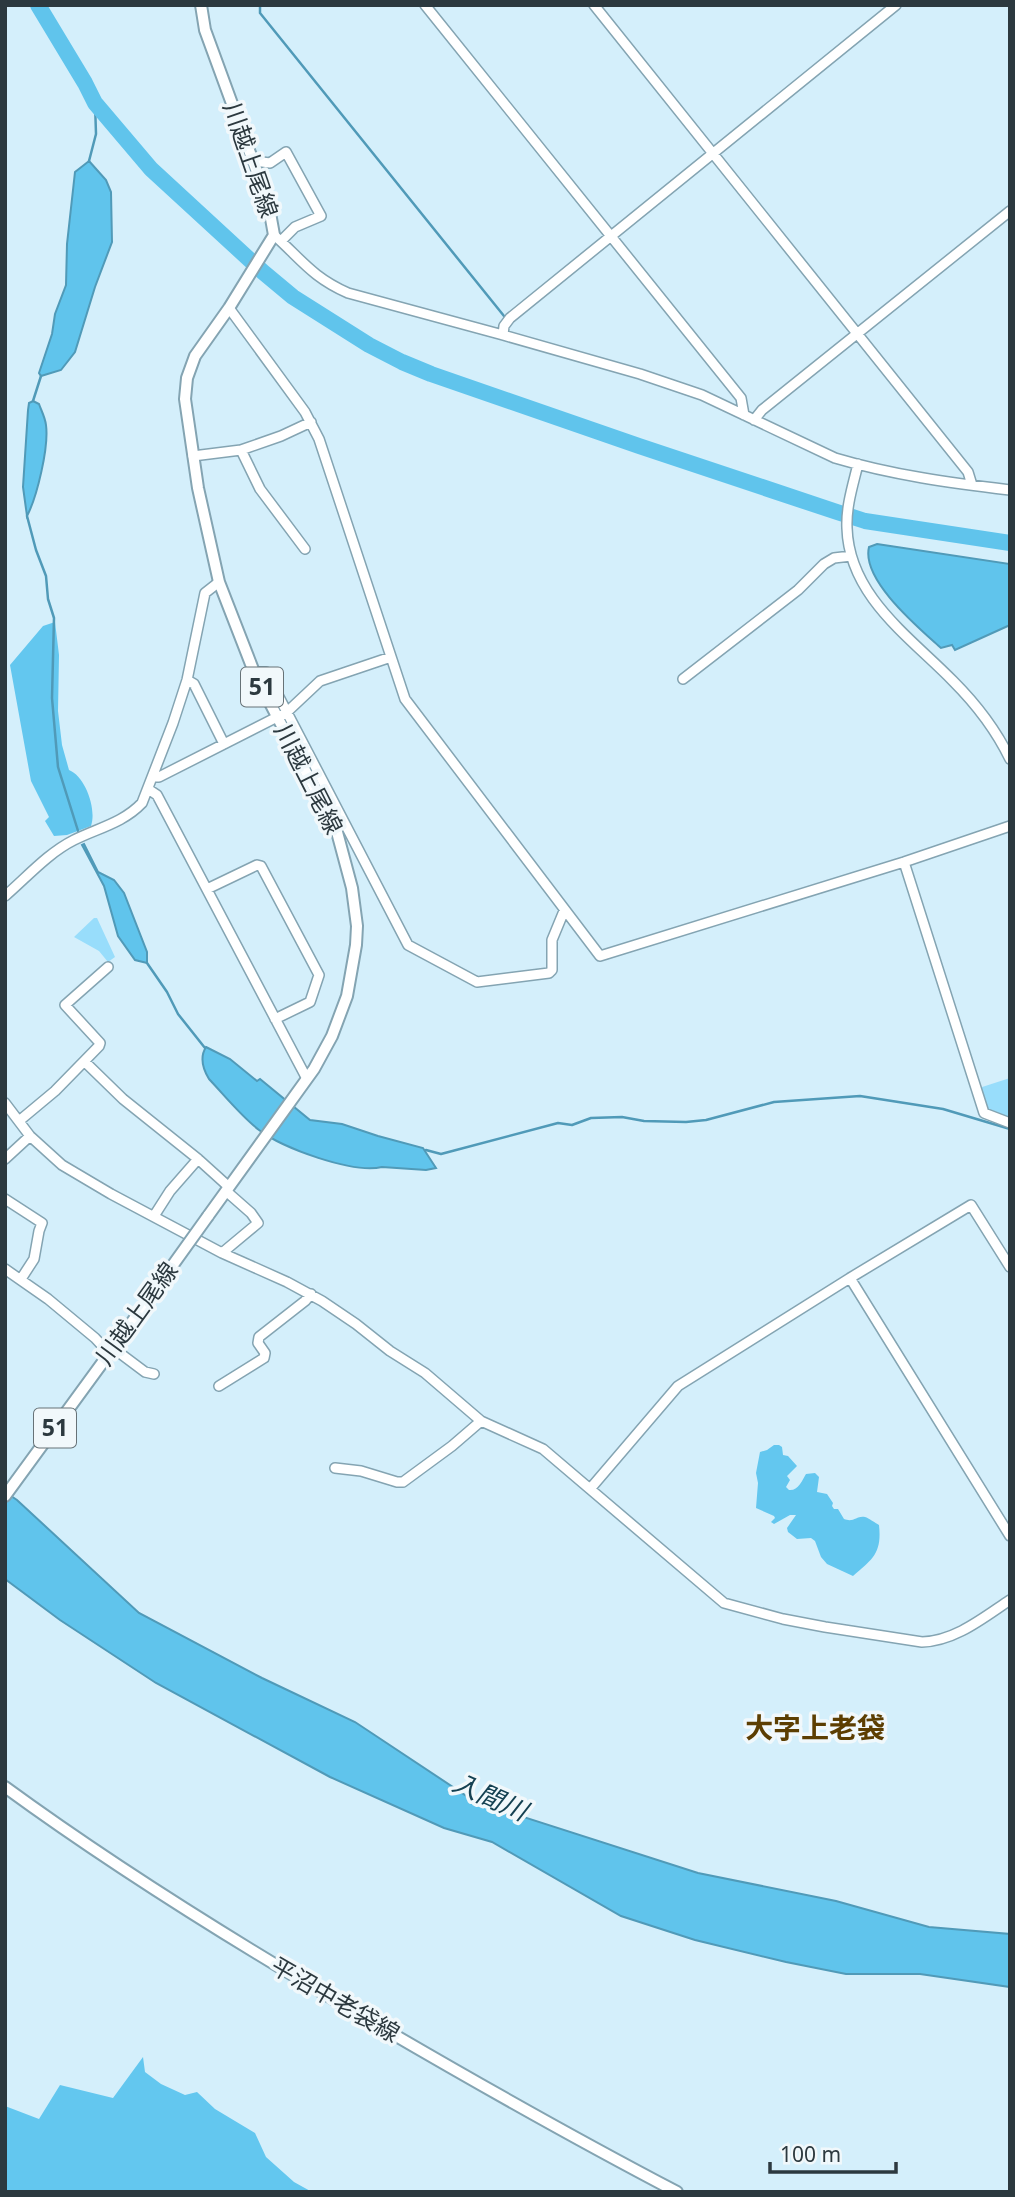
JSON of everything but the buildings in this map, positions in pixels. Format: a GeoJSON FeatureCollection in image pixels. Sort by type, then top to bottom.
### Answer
{"type":"FeatureCollection","features":[{"type":"Feature","properties":{"kind":"main road","name":"川越上尾線"},"geometry":{"type":"LineString","coordinates":[[5,1496],[307,1079],[332,1036],[347,996],[356,946],[352,888],[337,832],[282,715],[254,672],[219,582],[193,456],[185,399],[187,378],[195,356],[262,256],[278,238],[254,161],[205,30],[201,5]]}},
{"type":"Feature","properties":{"kind":"main road","name":"平沼中老袋線"},"geometry":{"type":"LineString","coordinates":[[5,1787],[131,1874],[256,1954],[447,2066],[677,2192]]}},
{"type":"Feature","properties":{"kind":"street"},"geometry":{"type":"LineString","coordinates":[[425,5],[741,398],[744,415]]}},
{"type":"Feature","properties":{"kind":"street"},"geometry":{"type":"LineString","coordinates":[[594,5],[968,472],[972,485]]}},
{"type":"Feature","properties":{"kind":"street"},"geometry":{"type":"LineString","coordinates":[[503,334],[504,326],[510,318],[896,5]]}},
{"type":"Feature","properties":{"kind":"street"},"geometry":{"type":"LineString","coordinates":[[254,161],[270,163],[286,152],[321,216],[278,238],[326,284],[348,293],[640,374],[702,395],[835,458],[907,475],[1010,490]]}},
{"type":"Feature","properties":{"kind":"street"},"geometry":{"type":"LineString","coordinates":[[754,420],[762,410],[1010,211]]}},
{"type":"Feature","properties":{"kind":"street"},"geometry":{"type":"LineString","coordinates":[[229,308],[311,422],[326,457],[405,699],[600,957],[1010,826]]}},
{"type":"Feature","properties":{"kind":"street"},"geometry":{"type":"LineString","coordinates":[[193,456],[241,450],[311,422]]}},
{"type":"Feature","properties":{"kind":"street"},"geometry":{"type":"LineString","coordinates":[[241,450],[260,489],[305,550]]}},
{"type":"Feature","properties":{"kind":"street"},"geometry":{"type":"LineString","coordinates":[[858,464],[848,506],[847,524],[851,556],[869,596],[964,692],[1010,759]]}},
{"type":"Feature","properties":{"kind":"street"},"geometry":{"type":"LineString","coordinates":[[683,679],[797,590],[824,564],[834,558],[851,556]]}},
{"type":"Feature","properties":{"kind":"street"},"geometry":{"type":"LineString","coordinates":[[5,896],[57,851],[132,814],[142,803],[187,680],[205,593],[219,582]]}},
{"type":"Feature","properties":{"kind":"street"},"geometry":{"type":"LineString","coordinates":[[153,777],[159,777],[282,715],[320,681],[391,657]]}},
{"type":"Feature","properties":{"kind":"street"},"geometry":{"type":"LineString","coordinates":[[187,680],[194,684],[225,744]]}},
{"type":"Feature","properties":{"kind":"street"},"geometry":{"type":"LineString","coordinates":[[282,715],[408,944],[477,982],[549,973],[552,970],[552,940],[564,911]]}},
{"type":"Feature","properties":{"kind":"street"},"geometry":{"type":"LineString","coordinates":[[148,789],[157,794],[307,1079]]}},
{"type":"Feature","properties":{"kind":"street"},"geometry":{"type":"LineString","coordinates":[[904,862],[984,1114],[1010,1123]]}},
{"type":"Feature","properties":{"kind":"street"},"geometry":{"type":"LineString","coordinates":[[207,889],[257,865],[261,866],[319,975],[310,1002],[275,1019]]}},
{"type":"Feature","properties":{"kind":"street"},"geometry":{"type":"LineString","coordinates":[[19,1121],[55,1091],[100,1043],[65,1005],[108,967]]}},
{"type":"Feature","properties":{"kind":"street"},"geometry":{"type":"LineString","coordinates":[[85,1062],[123,1099],[198,1160],[251,1213],[258,1223],[222,1253]]}},
{"type":"Feature","properties":{"kind":"street"},"geometry":{"type":"LineString","coordinates":[[5,1103],[30,1136],[62,1165],[222,1253],[311,1294],[341,1313],[390,1352],[425,1373],[481,1421],[543,1449],[660,1546],[719,1600],[737,1608],[825,1627],[922,1642],[957,1633],[1010,1600]]}},
{"type":"Feature","properties":{"kind":"street"},"geometry":{"type":"LineString","coordinates":[[6,1157],[30,1136]]}},
{"type":"Feature","properties":{"kind":"street"},"geometry":{"type":"LineString","coordinates":[[154,1216],[170,1191],[198,1160]]}},
{"type":"Feature","properties":{"kind":"street"},"geometry":{"type":"LineString","coordinates":[[5,1199],[42,1223],[34,1259],[21,1279]]}},
{"type":"Feature","properties":{"kind":"street"},"geometry":{"type":"LineString","coordinates":[[590,1489],[678,1386],[971,1205],[1010,1267]]}},
{"type":"Feature","properties":{"kind":"street"},"geometry":{"type":"LineString","coordinates":[[5,1269],[95,1338],[109,1354],[154,1374]]}},
{"type":"Feature","properties":{"kind":"street"},"geometry":{"type":"LineString","coordinates":[[850,1278],[1010,1536]]}},
{"type":"Feature","properties":{"kind":"street"},"geometry":{"type":"LineString","coordinates":[[219,1385],[264,1358],[265,1353],[258,1343],[259,1337],[311,1294]]}},
{"type":"Feature","properties":{"kind":"street"},"geometry":{"type":"LineString","coordinates":[[335,1468],[361,1471],[403,1482],[481,1421]]}},
{"type":"Feature","properties":{"kind":"shaded area"},"geometry":{"type":"Polygon","coordinates":[[[89,161],[106,180],[111,192],[112,242],[75,352],[61,370],[41,376],[39,373],[52,334],[55,314],[66,285],[67,244],[75,172],[89,161]]]}},
{"type":"Feature","properties":{"kind":"shaded area"},"geometry":{"type":"Polygon","coordinates":[[[33,401],[39,404],[45,422],[46,446],[35,497],[27,516],[23,487],[28,410],[29,403],[33,401]]]}},
{"type":"Feature","properties":{"kind":"shaded area"},"geometry":{"type":"Polygon","coordinates":[[[877,544],[1010,564],[1010,625],[955,650],[952,645],[941,648],[906,616],[882,588],[869,560],[869,547],[877,544]]]}},
{"type":"Feature","properties":{"kind":"shaded area"},"geometry":{"type":"Polygon","coordinates":[[[55,622],[59,655],[58,711],[62,745],[69,770],[75,773],[85,786],[91,802],[92,819],[91,826],[67,835],[54,836],[45,821],[49,817],[31,781],[10,665],[43,626],[55,622]]]}},
{"type":"Feature","properties":{"kind":"shaded area"},"geometry":{"type":"Polygon","coordinates":[[[84,844],[98,872],[114,880],[124,893],[147,952],[147,963],[135,960],[118,936],[104,886],[82,845],[84,844]]]}},
{"type":"Feature","properties":{"kind":"shaded area"},"geometry":{"type":"Polygon","coordinates":[[[97,918],[115,957],[108,962],[99,951],[74,937],[97,918]]]}},
{"type":"Feature","properties":{"kind":"shaded area"},"geometry":{"type":"Polygon","coordinates":[[[206,1047],[230,1059],[257,1081],[260,1079],[310,1120],[342,1124],[423,1148],[436,1168],[426,1170],[354,1167],[318,1158],[270,1137],[246,1119],[209,1079],[203,1063],[206,1047]]]}},
{"type":"Feature","properties":{"kind":"shaded area"},"geometry":{"type":"Polygon","coordinates":[[[1010,1078],[1010,1119],[987,1111],[979,1088],[1010,1078]]]}},
{"type":"Feature","properties":{"kind":"shaded area"},"geometry":{"type":"Polygon","coordinates":[[[774,1445],[782,1447],[783,1455],[788,1456],[797,1466],[787,1476],[790,1480],[786,1487],[789,1490],[797,1487],[806,1474],[815,1473],[819,1477],[817,1492],[827,1494],[834,1509],[838,1509],[844,1519],[865,1517],[879,1525],[880,1535],[875,1555],[853,1576],[827,1564],[811,1538],[797,1539],[788,1532],[787,1528],[796,1515],[790,1515],[774,1524],[771,1522],[774,1516],[756,1508],[756,1473],[760,1452],[774,1445]]]}},
{"type":"Feature","properties":{"kind":"shaded area"},"geometry":{"type":"Polygon","coordinates":[[[5,1492],[17,1500],[139,1613],[262,1678],[355,1722],[474,1801],[698,1873],[836,1901],[929,1927],[1010,1934],[1010,1987],[920,1974],[846,1974],[695,1940],[621,1916],[492,1842],[444,1828],[330,1777],[156,1683],[60,1620],[5,1579],[5,1492]]]}},
{"type":"Feature","properties":{"kind":"shaded area"},"geometry":{"type":"Polygon","coordinates":[[[143,2057],[145,2072],[161,2084],[185,2095],[197,2092],[215,2109],[255,2133],[266,2157],[294,2182],[312,2192],[5,2192],[5,2106],[39,2119],[60,2085],[113,2098],[143,2057]]]}},
{"type":"Feature","properties":{"kind":"waterway"},"geometry":{"type":"LineString","coordinates":[[38,5],[95,103],[151,169],[293,297],[369,345],[431,374],[865,521],[1010,543]]}},
{"type":"Feature","properties":{"kind":"waterway"},"geometry":{"type":"LineString","coordinates":[[260,5],[260,13],[504,316]]}},
{"type":"Feature","properties":{"kind":"waterway"},"geometry":{"type":"LineString","coordinates":[[89,161],[96,134],[95,103]]}},
{"type":"Feature","properties":{"kind":"waterway"},"geometry":{"type":"LineString","coordinates":[[33,401],[41,376]]}},
{"type":"Feature","properties":{"kind":"waterway"},"geometry":{"type":"LineString","coordinates":[[27,516],[46,576],[48,599],[54,618],[52,698],[58,767],[79,834]]}},
{"type":"Feature","properties":{"kind":"waterway"},"geometry":{"type":"LineString","coordinates":[[147,963],[178,1014],[205,1048]]}},
{"type":"Feature","properties":{"kind":"waterway"},"geometry":{"type":"LineString","coordinates":[[426,1150],[441,1154],[558,1123],[572,1125],[591,1118],[622,1117],[644,1121],[686,1122],[706,1120],[774,1102],[860,1096],[943,1109],[1010,1129]]}},
{"type":"Feature","properties":{"kind":"district","name":"大字上老袋"},"geometry":{"type":"Point","coordinates":[815,1728]}},
{"type":"Feature","properties":{"kind":"water label","name":"入間川"},"geometry":{"type":"Point","coordinates":[490,1797]}}]}
